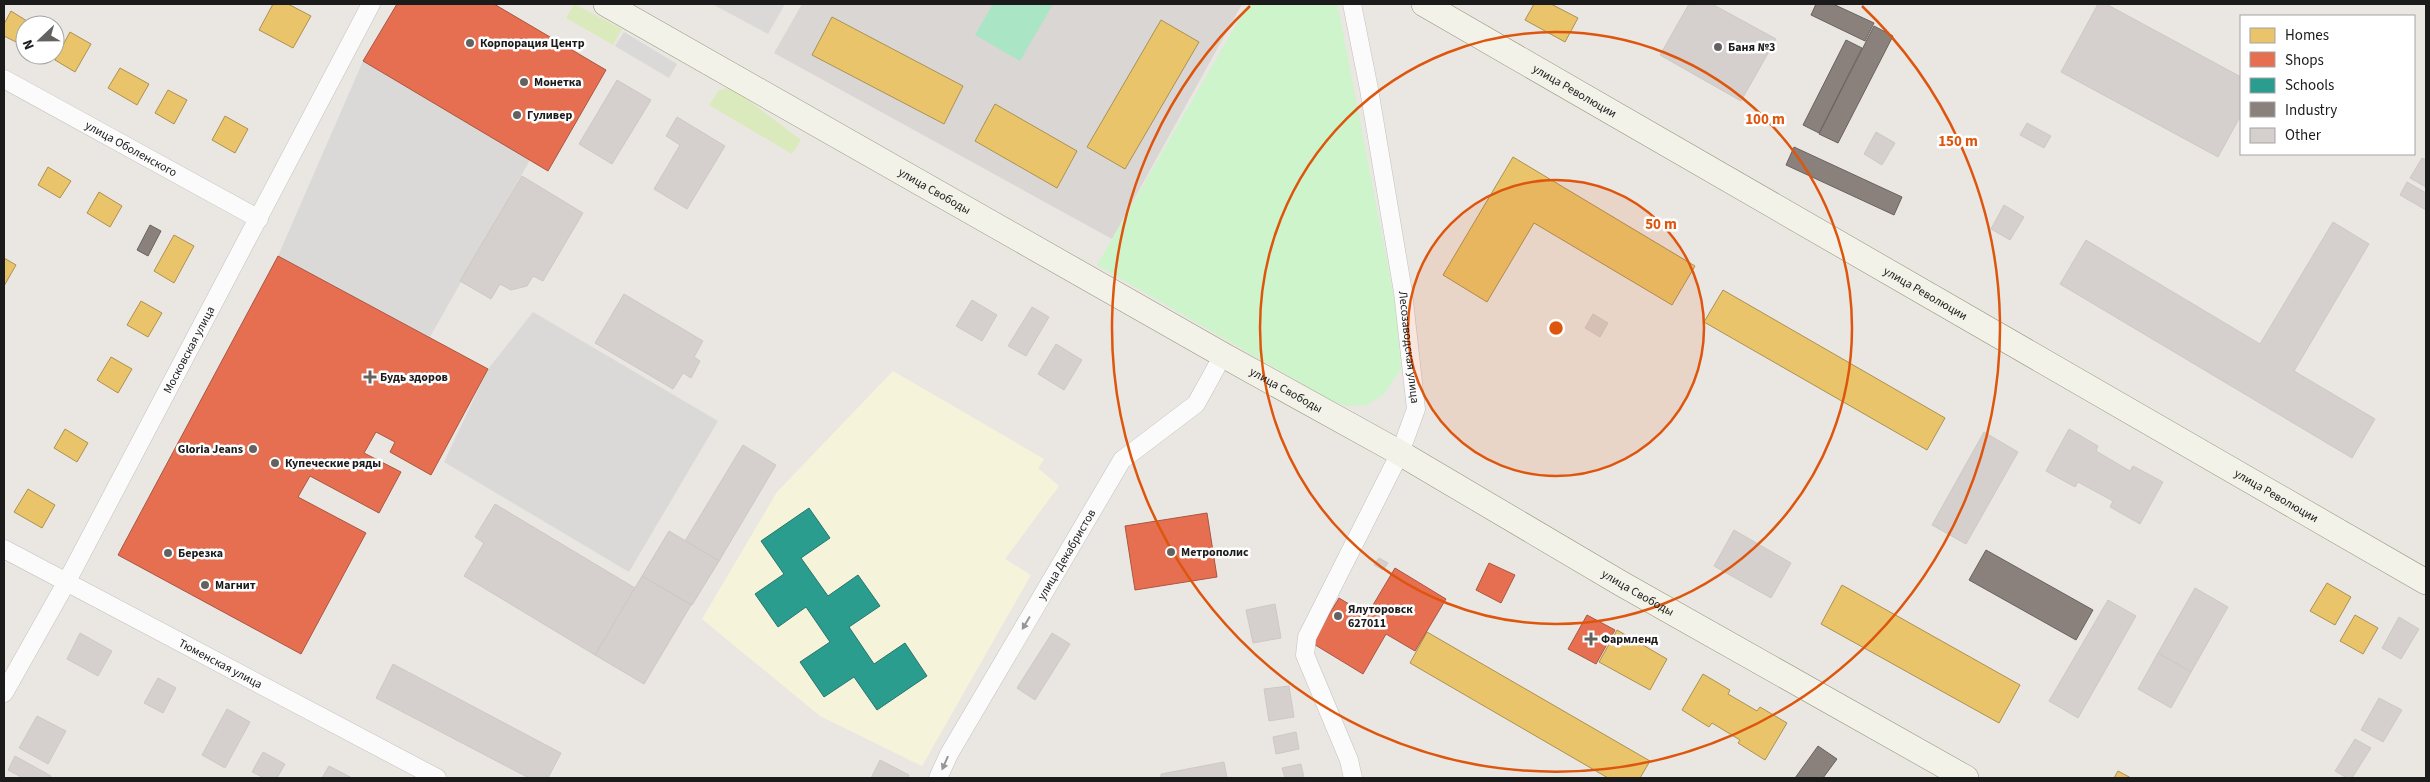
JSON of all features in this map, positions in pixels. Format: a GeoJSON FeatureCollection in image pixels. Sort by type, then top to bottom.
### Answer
{"type":"FeatureCollection","features":[{"type":"Feature","properties":{"kind":"street","name":"Московская улица"},"geometry":{"type":"LineString","coordinates":[[4,693],[66,583],[371,4]]}},
{"type":"Feature","properties":{"kind":"street","name":"улица Свободы"},"geometry":{"type":"LineString","coordinates":[[606,4],[1223,355],[1400,453],[1622,584],[1966,778]]}},
{"type":"Feature","properties":{"kind":"street","name":"Лесозаводская улица"},"geometry":{"type":"LineString","coordinates":[[1352,4],[1369,89],[1403,292],[1416,409],[1400,453],[1307,637],[1305,655],[1349,760],[1353,778]]}},
{"type":"Feature","properties":{"kind":"street","name":"улица Революции"},"geometry":{"type":"LineString","coordinates":[[1424,4],[2426,582]]}},
{"type":"Feature","properties":{"kind":"street","name":"улица Оболенского"},"geometry":{"type":"LineString","coordinates":[[4,79],[259,219]]}},
{"type":"Feature","properties":{"kind":"street","name":"улица Декабристов"},"geometry":{"type":"LineString","coordinates":[[938,778],[949,754],[1122,460],[1196,404],[1223,355]]}},
{"type":"Feature","properties":{"kind":"street","name":"Тюменская улица"},"geometry":{"type":"LineString","coordinates":[[4,549],[437,778]]}},
{"type":"Feature","properties":{"kind":"shaded area"},"geometry":{"type":"Polygon","coordinates":[[[712,4],[785,4],[768,34],[712,4]]]}},
{"type":"Feature","properties":{"kind":"shaded area"},"geometry":{"type":"Polygon","coordinates":[[[802,4],[1242,4],[1112,239],[774,53],[802,4]]]}},
{"type":"Feature","properties":{"kind":"shaded area"},"geometry":{"type":"Polygon","coordinates":[[[624,32],[677,64],[669,78],[615,46],[624,32]]]}},
{"type":"Feature","properties":{"kind":"shaded area"},"geometry":{"type":"Polygon","coordinates":[[[363,61],[530,160],[430,337],[278,256],[363,61]]]}},
{"type":"Feature","properties":{"kind":"shaded area"},"geometry":{"type":"Polygon","coordinates":[[[533,312],[718,421],[629,572],[444,462],[488,369],[533,312]]]}},
{"type":"Feature","properties":{"kind":"shaded area"},"geometry":{"type":"Polygon","coordinates":[[[893,371],[1044,459],[1038,468],[1059,486],[1005,559],[1031,575],[922,766],[820,716],[702,619],[777,492],[893,371]]]}},
{"type":"Feature","properties":{"kind":"green space"},"geometry":{"type":"Polygon","coordinates":[[[574,4],[622,29],[613,45],[566,18],[574,4]]]}},
{"type":"Feature","properties":{"kind":"green space"},"geometry":{"type":"Polygon","coordinates":[[[993,4],[1053,4],[1020,61],[975,35],[993,4]]]}},
{"type":"Feature","properties":{"kind":"green space"},"geometry":{"type":"Polygon","coordinates":[[[1248,4],[1337,4],[1338,7],[1396,308],[1401,369],[1383,395],[1367,405],[1346,406],[1332,401],[1097,265],[1248,4]]]}},
{"type":"Feature","properties":{"kind":"green space"},"geometry":{"type":"Polygon","coordinates":[[[727,88],[739,93],[801,140],[792,154],[709,105],[718,91],[727,88]]]}},
{"type":"Feature","properties":{"kind":"building: Homes"},"geometry":{"type":"Polygon","coordinates":[[[273,4],[288,4],[311,16],[293,48],[259,30],[273,4]]]}},
{"type":"Feature","properties":{"kind":"building: Homes"},"geometry":{"type":"Polygon","coordinates":[[[1534,4],[1551,4],[1578,18],[1565,42],[1525,20],[1534,4]]]}},
{"type":"Feature","properties":{"kind":"building: Homes"},"geometry":{"type":"Polygon","coordinates":[[[11,11],[17,15],[15,15],[15,42],[4,36],[4,24],[11,11]]]}},
{"type":"Feature","properties":{"kind":"building: Homes"},"geometry":{"type":"Polygon","coordinates":[[[832,17],[963,86],[944,124],[812,55],[832,17]]]}},
{"type":"Feature","properties":{"kind":"building: Homes"},"geometry":{"type":"Polygon","coordinates":[[[1161,20],[1199,42],[1125,169],[1087,147],[1161,20]]]}},
{"type":"Feature","properties":{"kind":"building: Homes"},"geometry":{"type":"Polygon","coordinates":[[[70,32],[91,44],[75,72],[63,65],[65,65],[65,41],[70,32]]]}},
{"type":"Feature","properties":{"kind":"building: Homes"},"geometry":{"type":"Polygon","coordinates":[[[120,68],[149,84],[137,105],[108,88],[120,68]]]}},
{"type":"Feature","properties":{"kind":"building: Homes"},"geometry":{"type":"Polygon","coordinates":[[[168,90],[187,100],[174,124],[155,113],[168,90]]]}},
{"type":"Feature","properties":{"kind":"building: Homes"},"geometry":{"type":"Polygon","coordinates":[[[995,104],[1077,151],[1057,188],[975,141],[995,104]]]}},
{"type":"Feature","properties":{"kind":"building: Homes"},"geometry":{"type":"Polygon","coordinates":[[[225,116],[248,129],[235,153],[212,140],[225,116]]]}},
{"type":"Feature","properties":{"kind":"building: Homes"},"geometry":{"type":"Polygon","coordinates":[[[1513,157],[1695,266],[1672,305],[1534,223],[1487,302],[1443,275],[1513,157]]]}},
{"type":"Feature","properties":{"kind":"building: Homes"},"geometry":{"type":"Polygon","coordinates":[[[48,167],[71,181],[60,198],[38,185],[48,167]]]}},
{"type":"Feature","properties":{"kind":"building: Homes"},"geometry":{"type":"Polygon","coordinates":[[[99,192],[122,206],[110,227],[87,213],[99,192]]]}},
{"type":"Feature","properties":{"kind":"building: Homes"},"geometry":{"type":"Polygon","coordinates":[[[174,235],[194,246],[174,283],[154,271],[174,235]]]}},
{"type":"Feature","properties":{"kind":"building: Homes"},"geometry":{"type":"Polygon","coordinates":[[[4,258],[16,265],[4,286],[4,258]]]}},
{"type":"Feature","properties":{"kind":"building: Homes"},"geometry":{"type":"Polygon","coordinates":[[[1723,290],[1945,418],[1927,450],[1704,322],[1723,290]]]}},
{"type":"Feature","properties":{"kind":"building: Homes"},"geometry":{"type":"Polygon","coordinates":[[[141,301],[162,313],[148,337],[127,325],[141,301]]]}},
{"type":"Feature","properties":{"kind":"building: Homes"},"geometry":{"type":"Polygon","coordinates":[[[111,357],[132,369],[118,393],[97,380],[111,357]]]}},
{"type":"Feature","properties":{"kind":"building: Homes"},"geometry":{"type":"Polygon","coordinates":[[[65,429],[88,443],[77,462],[54,448],[65,429]]]}},
{"type":"Feature","properties":{"kind":"building: Homes"},"geometry":{"type":"Polygon","coordinates":[[[28,489],[55,505],[42,528],[14,512],[28,489]]]}},
{"type":"Feature","properties":{"kind":"building: Homes"},"geometry":{"type":"Polygon","coordinates":[[[2327,583],[2351,597],[2335,625],[2310,611],[2327,583]]]}},
{"type":"Feature","properties":{"kind":"building: Homes"},"geometry":{"type":"Polygon","coordinates":[[[1842,585],[2020,685],[1999,723],[1821,624],[1842,585]]]}},
{"type":"Feature","properties":{"kind":"building: Homes"},"geometry":{"type":"Polygon","coordinates":[[[2355,615],[2378,628],[2363,654],[2340,641],[2355,615]]]}},
{"type":"Feature","properties":{"kind":"building: Homes"},"geometry":{"type":"Polygon","coordinates":[[[1617,630],[1667,659],[1650,690],[1599,662],[1617,630]]]}},
{"type":"Feature","properties":{"kind":"building: Homes"},"geometry":{"type":"Polygon","coordinates":[[[1427,632],[1650,761],[1640,778],[1608,778],[1410,663],[1427,632]]]}},
{"type":"Feature","properties":{"kind":"building: Homes"},"geometry":{"type":"Polygon","coordinates":[[[1703,674],[1730,690],[1728,694],[1757,711],[1760,707],[1787,723],[1765,760],[1738,743],[1740,740],[1712,723],[1709,727],[1682,710],[1703,674]]]}},
{"type":"Feature","properties":{"kind":"building: Homes"},"geometry":{"type":"Polygon","coordinates":[[[2118,771],[2131,778],[2114,778],[2118,771]]]}},
{"type":"Feature","properties":{"kind":"building: Shops","name":"Гуливер"},"geometry":{"type":"Polygon","coordinates":[[[397,4],[494,4],[606,70],[548,171],[363,61],[397,4]]]}},
{"type":"Feature","properties":{"kind":"building: Shops","name":"Купеческие ряды"},"geometry":{"type":"Polygon","coordinates":[[[278,256],[488,369],[431,475],[390,452],[395,442],[376,432],[364,453],[401,472],[379,513],[310,476],[298,497],[366,533],[301,654],[118,555],[278,256]]]}},
{"type":"Feature","properties":{"kind":"building: Shops","name":"Метрополис"},"geometry":{"type":"Polygon","coordinates":[[[1207,513],[1217,577],[1135,590],[1125,526],[1207,513]]]}},
{"type":"Feature","properties":{"kind":"building: Shops"},"geometry":{"type":"Polygon","coordinates":[[[1489,563],[1515,575],[1501,603],[1476,590],[1489,563]]]}},
{"type":"Feature","properties":{"kind":"building: Shops"},"geometry":{"type":"Polygon","coordinates":[[[1395,568],[1446,599],[1415,651],[1386,634],[1363,674],[1312,643],[1339,598],[1367,615],[1395,568]]]}},
{"type":"Feature","properties":{"kind":"building: Shops","name":"Фармленд"},"geometry":{"type":"Polygon","coordinates":[[[1587,615],[1615,630],[1596,664],[1568,649],[1587,615]]]}},
{"type":"Feature","properties":{"kind":"building: Schools"},"geometry":{"type":"Polygon","coordinates":[[[809,508],[830,538],[801,558],[828,596],[858,575],[880,606],[849,627],[874,664],[905,643],[927,676],[877,710],[854,677],[824,697],[800,662],[830,642],[806,607],[778,627],[755,594],[784,574],[761,541],[809,508]]]}},
{"type":"Feature","properties":{"kind":"building: Industry"},"geometry":{"type":"Polygon","coordinates":[[[1816,4],[1833,4],[1874,23],[1865,41],[1811,15],[1816,4]]]}},
{"type":"Feature","properties":{"kind":"building: Industry"},"geometry":{"type":"Polygon","coordinates":[[[1874,26],[1893,36],[1838,143],[1819,134],[1874,26]]]}},
{"type":"Feature","properties":{"kind":"building: Industry"},"geometry":{"type":"Polygon","coordinates":[[[1846,40],[1862,48],[1819,133],[1803,125],[1846,40]]]}},
{"type":"Feature","properties":{"kind":"building: Industry"},"geometry":{"type":"Polygon","coordinates":[[[1794,147],[1902,197],[1894,215],[1786,165],[1794,147]]]}},
{"type":"Feature","properties":{"kind":"building: Industry"},"geometry":{"type":"Polygon","coordinates":[[[150,225],[161,231],[148,256],[137,250],[150,225]]]}},
{"type":"Feature","properties":{"kind":"building: Industry"},"geometry":{"type":"Polygon","coordinates":[[[1986,550],[2093,610],[2076,640],[1969,580],[1986,550]]]}},
{"type":"Feature","properties":{"kind":"building: Industry"},"geometry":{"type":"Polygon","coordinates":[[[1818,746],[1837,759],[1823,778],[1795,778],[1818,746]]]}},
{"type":"Feature","properties":{"kind":"building: Other","name":"Баня №3"},"geometry":{"type":"Polygon","coordinates":[[[1689,4],[1712,4],[1776,39],[1741,101],[1660,55],[1689,4]]]}},
{"type":"Feature","properties":{"kind":"building: Other"},"geometry":{"type":"Polygon","coordinates":[[[2098,4],[2106,4],[2240,76],[2240,117],[2218,157],[2061,72],[2098,4]]]}},
{"type":"Feature","properties":{"kind":"building: Other"},"geometry":{"type":"Polygon","coordinates":[[[617,80],[651,100],[612,164],[579,144],[617,80]]]}},
{"type":"Feature","properties":{"kind":"building: Other"},"geometry":{"type":"Polygon","coordinates":[[[677,117],[725,146],[687,209],[654,189],[680,145],[666,136],[677,117]]]}},
{"type":"Feature","properties":{"kind":"building: Other"},"geometry":{"type":"Polygon","coordinates":[[[2027,123],[2051,136],[2044,148],[2020,135],[2027,123]]]}},
{"type":"Feature","properties":{"kind":"building: Other"},"geometry":{"type":"Polygon","coordinates":[[[1876,132],[1895,143],[1882,165],[1864,154],[1876,132]]]}},
{"type":"Feature","properties":{"kind":"building: Other"},"geometry":{"type":"Polygon","coordinates":[[[2422,158],[2426,160],[2426,187],[2410,178],[2422,158]]]}},
{"type":"Feature","properties":{"kind":"building: Other"},"geometry":{"type":"Polygon","coordinates":[[[522,176],[583,213],[543,281],[533,276],[527,286],[511,290],[500,284],[491,299],[460,281],[522,176]]]}},
{"type":"Feature","properties":{"kind":"building: Other"},"geometry":{"type":"Polygon","coordinates":[[[2407,182],[2426,193],[2426,210],[2400,195],[2407,182]]]}},
{"type":"Feature","properties":{"kind":"building: Other"},"geometry":{"type":"Polygon","coordinates":[[[2004,205],[2024,217],[2010,240],[1991,229],[2004,205]]]}},
{"type":"Feature","properties":{"kind":"building: Other"},"geometry":{"type":"Polygon","coordinates":[[[2333,222],[2369,244],[2294,371],[2375,419],[2352,458],[2060,284],[2086,240],[2260,344],[2333,222]]]}},
{"type":"Feature","properties":{"kind":"building: Other"},"geometry":{"type":"Polygon","coordinates":[[[624,294],[703,341],[694,357],[700,361],[691,378],[683,373],[673,389],[595,343],[624,294]]]}},
{"type":"Feature","properties":{"kind":"building: Other"},"geometry":{"type":"Polygon","coordinates":[[[972,300],[997,315],[982,341],[956,326],[972,300]]]}},
{"type":"Feature","properties":{"kind":"building: Other"},"geometry":{"type":"Polygon","coordinates":[[[1032,307],[1049,317],[1026,356],[1008,346],[1032,307]]]}},
{"type":"Feature","properties":{"kind":"building: Other"},"geometry":{"type":"Polygon","coordinates":[[[1593,314],[1608,323],[1600,337],[1585,328],[1593,314]]]}},
{"type":"Feature","properties":{"kind":"building: Other"},"geometry":{"type":"Polygon","coordinates":[[[1056,344],[1082,360],[1064,390],[1038,374],[1056,344]]]}},
{"type":"Feature","properties":{"kind":"building: Other"},"geometry":{"type":"Polygon","coordinates":[[[2069,429],[2098,446],[2096,451],[2130,471],[2133,466],[2163,482],[2140,524],[2110,507],[2113,501],[2078,482],[2075,487],[2046,471],[2069,429]]]}},
{"type":"Feature","properties":{"kind":"building: Other"},"geometry":{"type":"Polygon","coordinates":[[[1984,432],[2018,452],[1966,544],[1932,525],[1984,432]]]}},
{"type":"Feature","properties":{"kind":"building: Other"},"geometry":{"type":"Polygon","coordinates":[[[743,445],[776,465],[719,561],[685,541],[743,445]]]}},
{"type":"Feature","properties":{"kind":"building: Other"},"geometry":{"type":"Polygon","coordinates":[[[495,504],[635,588],[595,655],[464,576],[484,543],[475,537],[495,504]]]}},
{"type":"Feature","properties":{"kind":"building: Other"},"geometry":{"type":"Polygon","coordinates":[[[1734,530],[1791,563],[1771,598],[1714,566],[1734,530]]]}},
{"type":"Feature","properties":{"kind":"building: Other"},"geometry":{"type":"Polygon","coordinates":[[[669,531],[719,561],[692,605],[642,576],[669,531]]]}},
{"type":"Feature","properties":{"kind":"building: Other"},"geometry":{"type":"Polygon","coordinates":[[[1379,558],[1388,563],[1383,570],[1374,565],[1379,558]]]}},
{"type":"Feature","properties":{"kind":"building: Other"},"geometry":{"type":"Polygon","coordinates":[[[642,576],[691,605],[644,684],[595,655],[642,576]]]}},
{"type":"Feature","properties":{"kind":"building: Other"},"geometry":{"type":"Polygon","coordinates":[[[2195,588],[2228,607],[2191,672],[2158,653],[2195,588]]]}},
{"type":"Feature","properties":{"kind":"building: Other"},"geometry":{"type":"Polygon","coordinates":[[[2108,600],[2136,616],[2078,718],[2049,701],[2108,600]]]}},
{"type":"Feature","properties":{"kind":"building: Other"},"geometry":{"type":"Polygon","coordinates":[[[1275,604],[1281,638],[1253,643],[1246,610],[1275,604]]]}},
{"type":"Feature","properties":{"kind":"building: Other"},"geometry":{"type":"Polygon","coordinates":[[[2399,617],[2419,629],[2401,659],[2382,648],[2399,617]]]}},
{"type":"Feature","properties":{"kind":"building: Other"},"geometry":{"type":"Polygon","coordinates":[[[80,633],[112,651],[98,676],[67,659],[80,633]]]}},
{"type":"Feature","properties":{"kind":"building: Other"},"geometry":{"type":"Polygon","coordinates":[[[1052,633],[1070,644],[1035,700],[1017,688],[1052,633]]]}},
{"type":"Feature","properties":{"kind":"building: Other"},"geometry":{"type":"Polygon","coordinates":[[[2158,653],[2191,672],[2171,708],[2138,689],[2158,653]]]}},
{"type":"Feature","properties":{"kind":"building: Other"},"geometry":{"type":"Polygon","coordinates":[[[393,664],[561,753],[548,778],[529,778],[376,698],[393,664]]]}},
{"type":"Feature","properties":{"kind":"building: Other"},"geometry":{"type":"Polygon","coordinates":[[[158,678],[176,688],[163,713],[144,703],[158,678]]]}},
{"type":"Feature","properties":{"kind":"building: Other"},"geometry":{"type":"Polygon","coordinates":[[[1289,686],[1294,717],[1269,721],[1264,689],[1289,686]]]}},
{"type":"Feature","properties":{"kind":"building: Other"},"geometry":{"type":"Polygon","coordinates":[[[2379,698],[2402,710],[2383,742],[2361,730],[2379,698]]]}},
{"type":"Feature","properties":{"kind":"building: Other"},"geometry":{"type":"Polygon","coordinates":[[[227,709],[250,722],[225,768],[202,755],[227,709]]]}},
{"type":"Feature","properties":{"kind":"building: Other"},"geometry":{"type":"Polygon","coordinates":[[[37,716],[66,731],[48,764],[19,748],[37,716]]]}},
{"type":"Feature","properties":{"kind":"building: Other"},"geometry":{"type":"Polygon","coordinates":[[[1296,732],[1299,749],[1276,754],[1273,737],[1296,732]]]}},
{"type":"Feature","properties":{"kind":"building: Other"},"geometry":{"type":"Polygon","coordinates":[[[2355,739],[2371,748],[2352,778],[2347,778],[2335,771],[2355,739]]]}},
{"type":"Feature","properties":{"kind":"building: Other"},"geometry":{"type":"Polygon","coordinates":[[[263,752],[285,764],[277,778],[264,778],[252,772],[263,752]]]}},
{"type":"Feature","properties":{"kind":"building: Other"},"geometry":{"type":"Polygon","coordinates":[[[15,756],[51,776],[50,778],[23,778],[8,770],[15,756]]]}},
{"type":"Feature","properties":{"kind":"building: Other"},"geometry":{"type":"Polygon","coordinates":[[[880,760],[909,775],[908,778],[871,778],[880,760]]]}},
{"type":"Feature","properties":{"kind":"building: Other"},"geometry":{"type":"Polygon","coordinates":[[[1224,762],[1227,778],[1161,778],[1161,774],[1224,762]]]}},
{"type":"Feature","properties":{"kind":"building: Other"},"geometry":{"type":"Polygon","coordinates":[[[1301,764],[1304,778],[1285,778],[1282,768],[1301,764]]]}},
{"type":"Feature","properties":{"kind":"building: Other"},"geometry":{"type":"Polygon","coordinates":[[[329,766],[352,778],[322,778],[329,766]]]}},
{"type":"Feature","properties":{"kind":"place","name":"Корпорация Центр"},"geometry":{"type":"Point","coordinates":[470,43]}},
{"type":"Feature","properties":{"kind":"place","name":"Баня №3"},"geometry":{"type":"Point","coordinates":[1718,47]}},
{"type":"Feature","properties":{"kind":"place","name":"Монетка"},"geometry":{"type":"Point","coordinates":[524,82]}},
{"type":"Feature","properties":{"kind":"place","name":"Гуливер"},"geometry":{"type":"Point","coordinates":[517,115]}},
{"type":"Feature","properties":{"kind":"place","name":"Будь здоров"},"geometry":{"type":"Point","coordinates":[370,377]}},
{"type":"Feature","properties":{"kind":"place","name":"Gloria Jeans"},"geometry":{"type":"Point","coordinates":[253,449]}},
{"type":"Feature","properties":{"kind":"place","name":"Купеческие ряды"},"geometry":{"type":"Point","coordinates":[275,463]}},
{"type":"Feature","properties":{"kind":"place","name":"Метрополис"},"geometry":{"type":"Point","coordinates":[1171,552]}},
{"type":"Feature","properties":{"kind":"place","name":"Березка"},"geometry":{"type":"Point","coordinates":[168,553]}},
{"type":"Feature","properties":{"kind":"place","name":"Магнит"},"geometry":{"type":"Point","coordinates":[205,585]}},
{"type":"Feature","properties":{"kind":"place","name":"Ялуторовск 627011"},"geometry":{"type":"Point","coordinates":[1338,616]}},
{"type":"Feature","properties":{"kind":"place","name":"Фармленд"},"geometry":{"type":"Point","coordinates":[1591,639]}}]}
